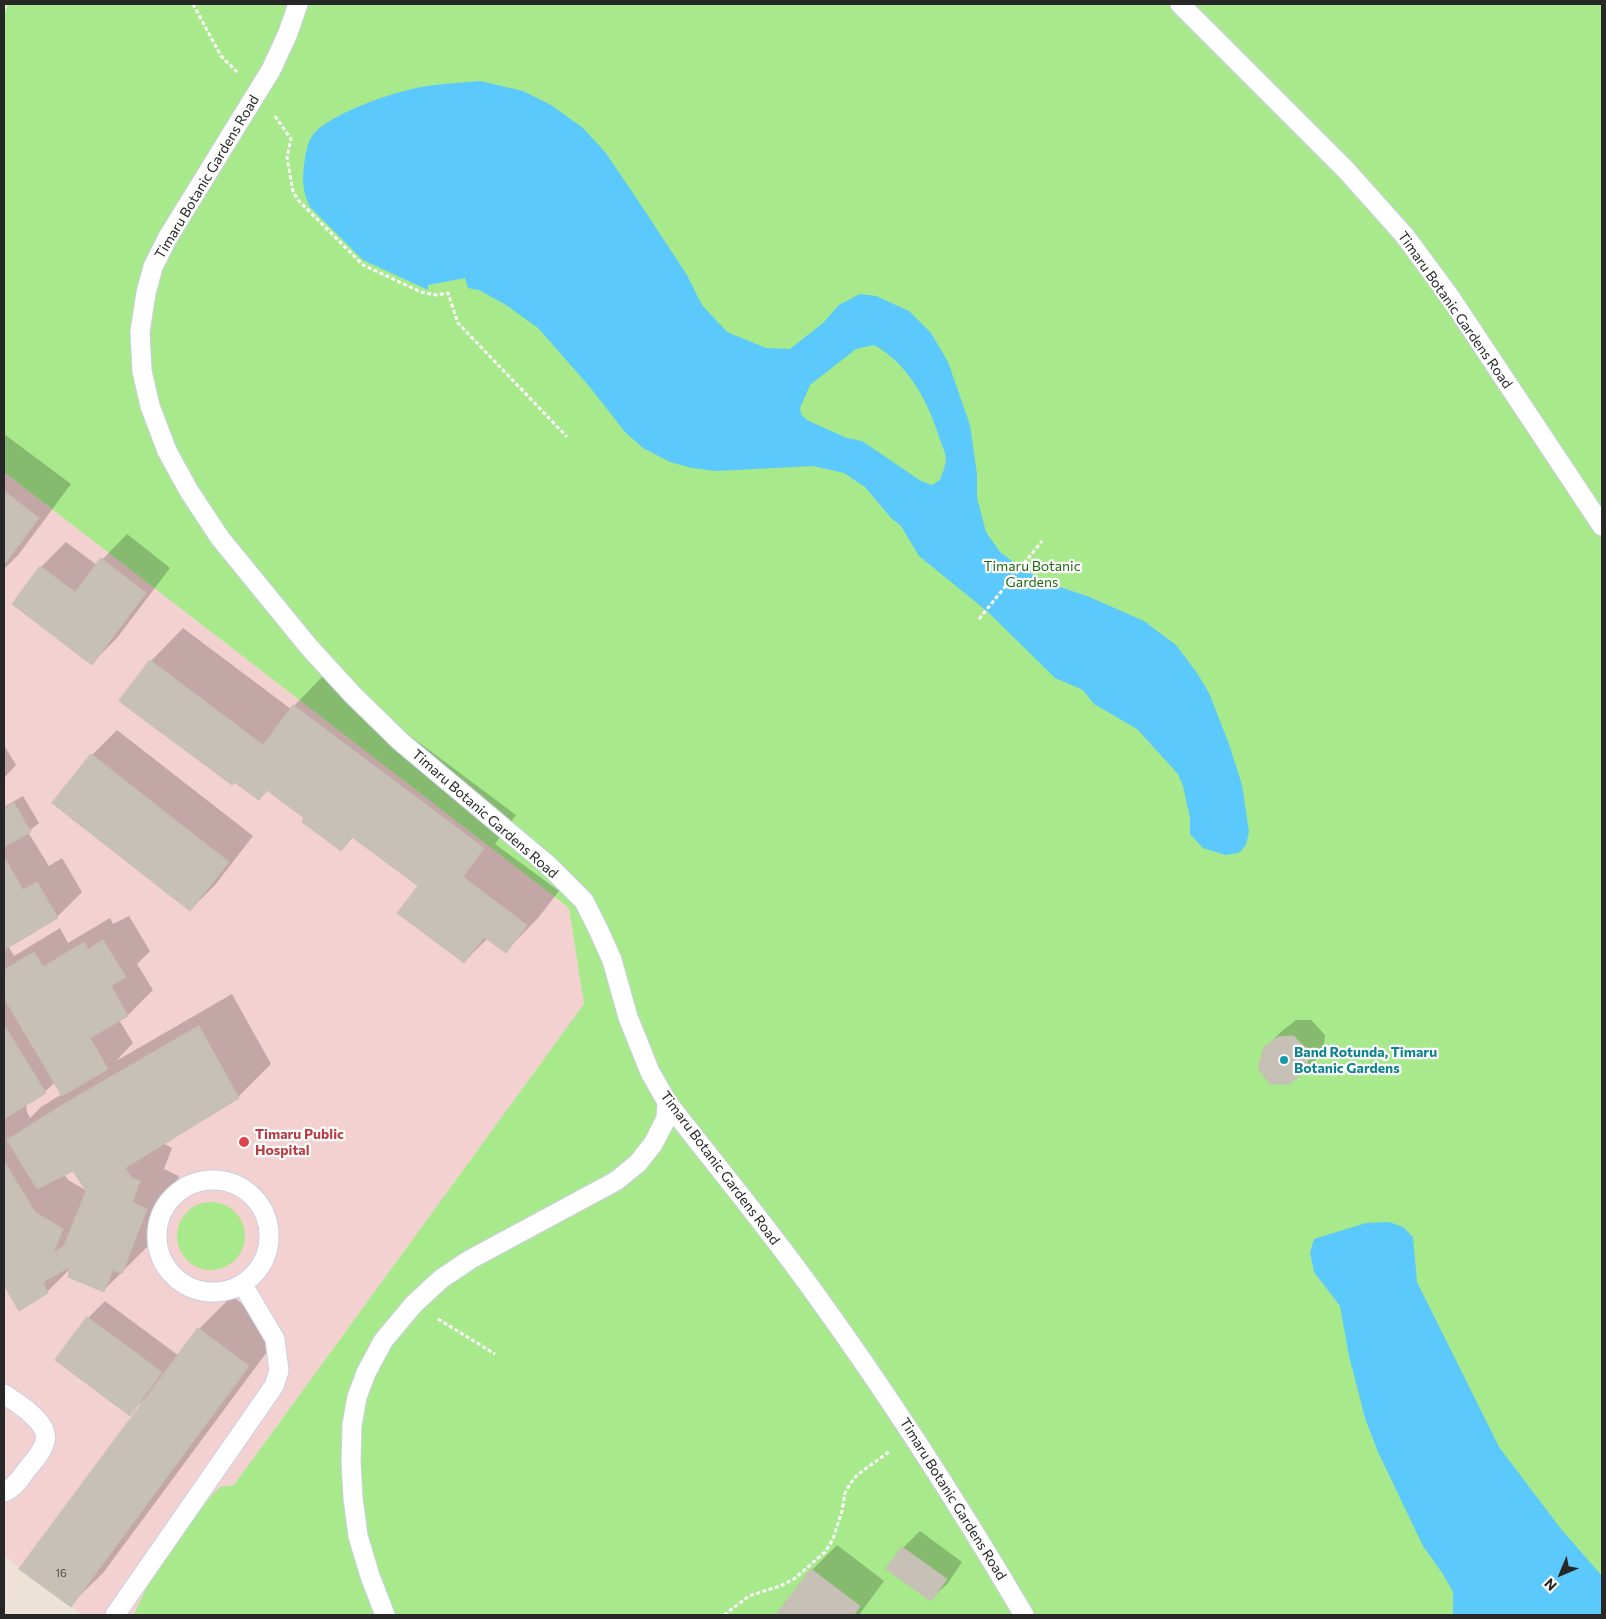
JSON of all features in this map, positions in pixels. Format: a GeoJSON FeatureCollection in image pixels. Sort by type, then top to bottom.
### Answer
{"type":"FeatureCollection","features":[{"type":"Feature","properties":{"kind":"lane","name":"Timaru Botanic Gardens Road"},"geometry":{"type":"LineString","coordinates":[[298,4],[288,33],[271,70],[168,237],[154,267],[146,293],[140,332],[142,371],[150,406],[167,451],[189,491],[220,538],[286,619],[352,694],[400,741],[548,865],[584,901],[600,930],[612,960],[628,1017],[650,1072],[667,1102],[810,1287],[912,1434],[974,1530],[1024,1615]]}},
{"type":"Feature","properties":{"kind":"lane","name":"Timaru Botanic Gardens Road"},"geometry":{"type":"LineString","coordinates":[[1180,4],[1346,170],[1405,236],[1450,298],[1602,526]]}},
{"type":"Feature","properties":{"kind":"lane"},"geometry":{"type":"LineString","coordinates":[[386,1615],[370,1576],[358,1536],[351,1470],[352,1425],[357,1397],[366,1374],[384,1341],[414,1304],[442,1279],[471,1259],[616,1181],[638,1163],[653,1144],[666,1119],[667,1102]]}},
{"type":"Feature","properties":{"kind":"lane"},"geometry":{"type":"LineString","coordinates":[[205,1180],[224,1180],[242,1187],[257,1200],[262,1208],[270,1236],[267,1255],[257,1272],[242,1285],[226,1291],[208,1293],[190,1288],[175,1278],[163,1264],[157,1248],[156,1230],[161,1212],[171,1197],[186,1186],[205,1180]]}},
{"type":"Feature","properties":{"kind":"lane"},"geometry":{"type":"LineString","coordinates":[[115,1615],[274,1386],[279,1371],[275,1339],[242,1285]]}},
{"type":"Feature","properties":{"kind":"lane"},"geometry":{"type":"LineString","coordinates":[[4,1394],[31,1412],[44,1428],[46,1441],[36,1458],[12,1489],[4,1492]]}},
{"type":"Feature","properties":{"kind":"path"},"geometry":{"type":"LineString","coordinates":[[193,4],[221,56],[258,91],[291,139],[287,157],[293,192],[299,201],[363,265],[421,292],[436,295],[448,293],[458,323],[567,437]]}},
{"type":"Feature","properties":{"kind":"path"},"geometry":{"type":"LineString","coordinates":[[979,618],[1042,541]]}},
{"type":"Feature","properties":{"kind":"path"},"geometry":{"type":"LineString","coordinates":[[414,1304],[495,1354]]}},
{"type":"Feature","properties":{"kind":"path"},"geometry":{"type":"LineString","coordinates":[[724,1615],[749,1596],[780,1586],[794,1579],[814,1563],[825,1552],[833,1538],[842,1511],[845,1493],[850,1484],[857,1475],[912,1434]]}},
{"type":"Feature","properties":{"kind":"shaded area","name":"Timaru Public Hospital"},"geometry":{"type":"Polygon","coordinates":[[[4,472],[569,908],[584,1004],[139,1615],[82,1615],[4,1556],[4,472]]]}},
{"type":"Feature","properties":{"kind":"green space","name":"Timaru Botanic Gardens"},"geometry":{"type":"Polygon","coordinates":[[[8,4],[1602,4],[1602,1615],[135,1615],[155,1571],[202,1506],[220,1487],[234,1485],[584,1004],[569,908],[4,472],[4,17],[8,4]]]}},
{"type":"Feature","properties":{"kind":"green space"},"geometry":{"type":"Polygon","coordinates":[[[211,1202],[224,1205],[235,1212],[242,1223],[245,1236],[242,1249],[235,1260],[224,1267],[211,1270],[198,1267],[187,1260],[180,1249],[177,1236],[180,1223],[187,1212],[198,1205],[211,1202]]]}},
{"type":"Feature","properties":{"kind":"water"},"geometry":{"type":"Polygon","coordinates":[[[480,81],[523,91],[551,105],[583,128],[605,152],[633,193],[687,275],[702,305],[727,332],[766,348],[790,349],[823,323],[839,305],[860,294],[876,296],[909,311],[931,333],[948,362],[970,425],[977,474],[977,498],[986,532],[1000,552],[1024,570],[1048,583],[1087,596],[1144,621],[1176,645],[1209,693],[1229,744],[1242,785],[1249,832],[1246,845],[1239,853],[1225,855],[1203,848],[1190,834],[1190,818],[1183,786],[1178,774],[1137,729],[1094,704],[1083,690],[1055,678],[988,612],[919,556],[901,526],[891,518],[865,487],[844,473],[813,466],[716,471],[692,468],[670,462],[643,448],[625,432],[589,386],[538,328],[506,305],[479,290],[468,288],[465,278],[428,285],[428,290],[363,260],[310,207],[306,197],[303,177],[306,154],[312,136],[329,121],[356,108],[398,93],[426,86],[480,81]],[[874,345],[856,349],[810,385],[800,408],[801,414],[807,420],[822,427],[847,438],[862,441],[921,481],[932,485],[940,480],[944,469],[946,458],[943,449],[930,412],[916,385],[897,362],[874,345]]]}},
{"type":"Feature","properties":{"kind":"water"},"geometry":{"type":"Polygon","coordinates":[[[1389,1222],[1403,1227],[1413,1237],[1417,1282],[1499,1447],[1561,1529],[1602,1576],[1602,1615],[1453,1615],[1453,1592],[1423,1546],[1378,1452],[1365,1418],[1349,1356],[1340,1306],[1314,1272],[1310,1253],[1314,1239],[1366,1223],[1389,1222]]]}},
{"type":"Feature","properties":{"kind":"building"},"geometry":{"type":"Polygon","coordinates":[[[4,491],[39,518],[4,565],[4,491]]]}},
{"type":"Feature","properties":{"kind":"building"},"geometry":{"type":"Polygon","coordinates":[[[101,558],[146,593],[92,665],[12,604],[40,566],[75,592],[101,558]]]}},
{"type":"Feature","properties":{"kind":"building"},"geometry":{"type":"Polygon","coordinates":[[[150,660],[263,745],[293,705],[484,848],[463,877],[527,925],[506,953],[484,937],[464,963],[397,913],[418,886],[352,837],[341,851],[302,822],[304,818],[267,790],[259,800],[234,782],[232,785],[119,701],[150,660]]]}},
{"type":"Feature","properties":{"kind":"building"},"geometry":{"type":"Polygon","coordinates":[[[91,754],[229,862],[190,911],[52,803],[91,754]]]}},
{"type":"Feature","properties":{"kind":"building"},"geometry":{"type":"Polygon","coordinates":[[[14,803],[31,832],[4,847],[4,809],[14,803]]]}},
{"type":"Feature","properties":{"kind":"building"},"geometry":{"type":"Polygon","coordinates":[[[4,857],[23,890],[37,882],[58,918],[4,950],[4,857]]]}},
{"type":"Feature","properties":{"kind":"building"},"geometry":{"type":"Polygon","coordinates":[[[103,940],[126,977],[111,986],[128,1016],[90,1038],[108,1069],[62,1096],[4,998],[4,970],[34,952],[43,967],[84,942],[88,949],[103,940]]]}},
{"type":"Feature","properties":{"kind":"building"},"geometry":{"type":"Polygon","coordinates":[[[4,1025],[46,1093],[4,1119],[4,1025]]]}},
{"type":"Feature","properties":{"kind":"building"},"geometry":{"type":"Polygon","coordinates":[[[199,1026],[239,1098],[125,1168],[132,1178],[140,1181],[132,1202],[147,1209],[122,1274],[113,1270],[104,1292],[68,1277],[70,1267],[43,1282],[48,1293],[19,1311],[4,1285],[4,1161],[35,1212],[63,1229],[53,1253],[64,1246],[86,1191],[73,1171],[37,1189],[7,1140],[62,1105],[199,1026]]]}},
{"type":"Feature","properties":{"kind":"building","name":"Band Rotunda, Timaru Botanic Gardens"},"geometry":{"type":"Polygon","coordinates":[[[1294,1036],[1309,1052],[1306,1071],[1289,1084],[1270,1084],[1258,1068],[1264,1047],[1278,1037],[1294,1036]]]}},
{"type":"Feature","properties":{"kind":"building"},"geometry":{"type":"Polygon","coordinates":[[[87,1317],[162,1372],[130,1416],[55,1360],[87,1317]]]}},
{"type":"Feature","properties":{"kind":"building"},"geometry":{"type":"Polygon","coordinates":[[[198,1328],[249,1366],[71,1607],[19,1569],[198,1328]]]}},
{"type":"Feature","properties":{"kind":"building"},"geometry":{"type":"Polygon","coordinates":[[[902,1547],[947,1579],[931,1601],[886,1569],[902,1547]]]}},
{"type":"Feature","properties":{"kind":"building"},"geometry":{"type":"Polygon","coordinates":[[[811,1569],[860,1606],[854,1615],[776,1615],[811,1569]]]}},
{"type":"Feature","properties":{"kind":"place","name":"Band Rotunda, Timaru Botanic Gardens"},"geometry":{"type":"Point","coordinates":[1284,1060]}},
{"type":"Feature","properties":{"kind":"place","name":"Timaru Public Hospital"},"geometry":{"type":"Point","coordinates":[244,1142]}}]}
